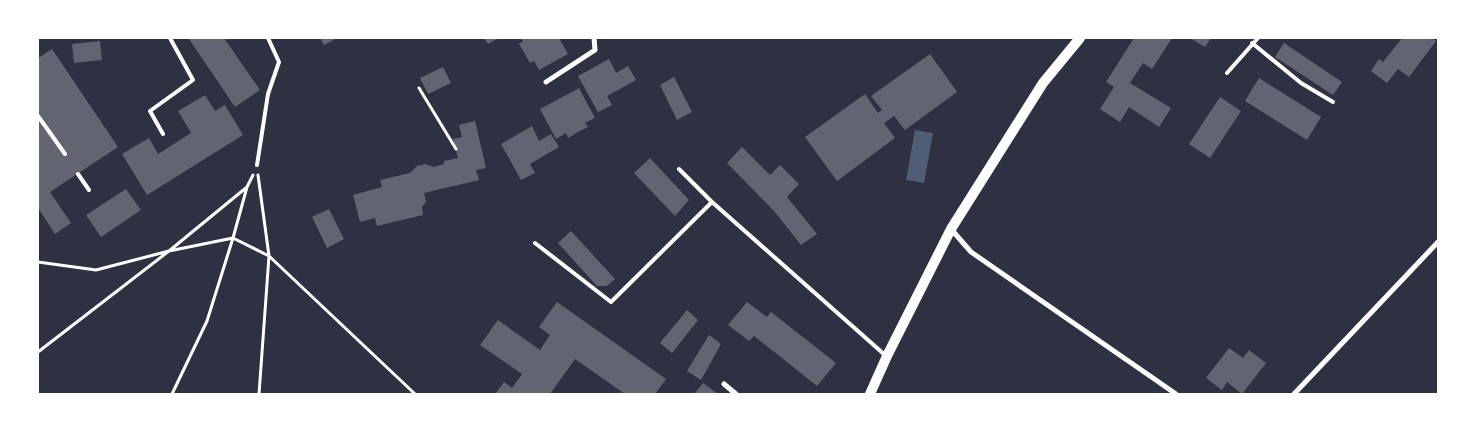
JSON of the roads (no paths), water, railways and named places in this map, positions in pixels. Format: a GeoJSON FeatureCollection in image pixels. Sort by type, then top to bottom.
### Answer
{"type":"FeatureCollection","features":[{"type":"Feature","properties":{"kind":"main road"},"geometry":{"type":"LineString","coordinates":[[870,394],[951,229],[1043,83],[1080,38]]}},
{"type":"Feature","properties":{"kind":"street"},"geometry":{"type":"LineString","coordinates":[[546,82],[595,50],[594,38]]}},
{"type":"Feature","properties":{"kind":"street"},"geometry":{"type":"LineString","coordinates":[[951,229],[971,252],[1176,394]]}},
{"type":"Feature","properties":{"kind":"street"},"geometry":{"type":"LineString","coordinates":[[1294,394],[1438,242]]}},
{"type":"Feature","properties":{"kind":"street"},"geometry":{"type":"LineString","coordinates":[[724,384],[736,394]]}},
{"type":"Feature","properties":{"kind":"lane"},"geometry":{"type":"LineString","coordinates":[[163,134],[150,111],[193,80],[170,38]]}},
{"type":"Feature","properties":{"kind":"lane"},"geometry":{"type":"LineString","coordinates":[[257,165],[268,94],[279,62],[268,38]]}},
{"type":"Feature","properties":{"kind":"lane"},"geometry":{"type":"LineString","coordinates":[[1227,73],[1258,38]]}},
{"type":"Feature","properties":{"kind":"lane"},"geometry":{"type":"LineString","coordinates":[[1252,44],[1302,83],[1333,102]]}},
{"type":"Feature","properties":{"kind":"lane"},"geometry":{"type":"LineString","coordinates":[[38,116],[65,154]]}},
{"type":"Feature","properties":{"kind":"lane"},"geometry":{"type":"LineString","coordinates":[[679,169],[712,202],[887,356]]}},
{"type":"Feature","properties":{"kind":"lane"},"geometry":{"type":"LineString","coordinates":[[78,174],[89,190]]}},
{"type":"Feature","properties":{"kind":"lane"},"geometry":{"type":"LineString","coordinates":[[535,243],[611,302],[712,202]]}},
{"type":"Feature","properties":{"kind":"water"},"geometry":{"type":"Polygon","coordinates":[[[915,130],[933,133],[924,183],[906,180],[915,130]]]}}]}
